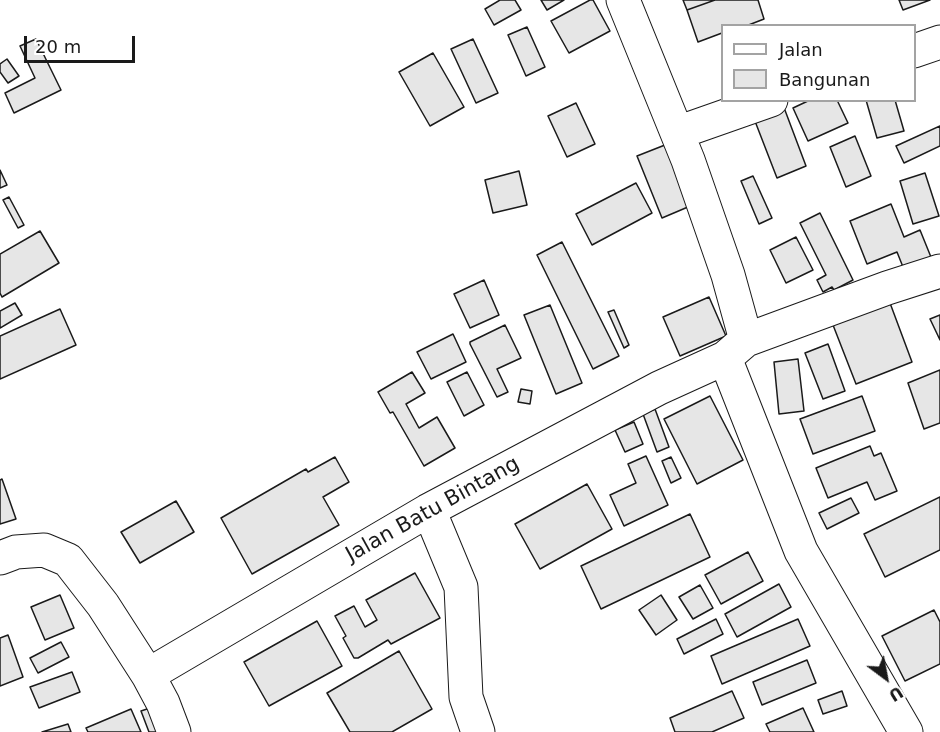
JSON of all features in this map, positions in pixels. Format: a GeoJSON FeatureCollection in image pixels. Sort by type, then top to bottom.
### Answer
{"type":"FeatureCollection","features":[{"type":"Feature","properties":{"kind":"street"},"geometry":{"type":"LineString","coordinates":[[623,0],[688,160],[728,275],[736,349],[801,551],[906,732]]}},
{"type":"Feature","properties":{"kind":"street"},"geometry":{"type":"LineString","coordinates":[[916,51],[940,42]]}},
{"type":"Feature","properties":{"kind":"street"},"geometry":{"type":"LineString","coordinates":[[677,133],[765,102]]}},
{"type":"Feature","properties":{"kind":"street","name":"Jalan Batu Bintang"},"geometry":{"type":"LineString","coordinates":[[148,675],[429,510],[659,388],[736,349],[887,288],[940,271]]}},
{"type":"Feature","properties":{"kind":"street"},"geometry":{"type":"LineString","coordinates":[[429,510],[461,587],[466,697],[478,732]]}},
{"type":"Feature","properties":{"kind":"street"},"geometry":{"type":"LineString","coordinates":[[0,558],[16,552],[44,550],[68,560],[103,605],[148,675],[163,703],[174,732]]}},
{"type":"Feature","properties":{"kind":"building"},"geometry":{"type":"Polygon","coordinates":[[[500,0],[515,0],[521,10],[494,25],[485,9],[500,0]]]}},
{"type":"Feature","properties":{"kind":"building"},"geometry":{"type":"Polygon","coordinates":[[[541,0],[564,0],[547,10],[541,0]]]}},
{"type":"Feature","properties":{"kind":"building"},"geometry":{"type":"Polygon","coordinates":[[[593,0],[610,31],[569,53],[551,21],[593,0]]]}},
{"type":"Feature","properties":{"kind":"building"},"geometry":{"type":"Polygon","coordinates":[[[683,0],[715,0],[687,10],[683,0]]]}},
{"type":"Feature","properties":{"kind":"building"},"geometry":{"type":"Polygon","coordinates":[[[715,0],[758,0],[764,19],[751,24],[721,24],[721,33],[698,42],[687,10],[715,0]]]}},
{"type":"Feature","properties":{"kind":"building"},"geometry":{"type":"Polygon","coordinates":[[[899,0],[930,0],[903,10],[899,0]]]}},
{"type":"Feature","properties":{"kind":"building"},"geometry":{"type":"Polygon","coordinates":[[[527,27],[545,67],[526,76],[508,35],[527,27]]]}},
{"type":"Feature","properties":{"kind":"building"},"geometry":{"type":"Polygon","coordinates":[[[36,39],[61,90],[14,113],[5,93],[35,78],[20,46],[36,39]]]}},
{"type":"Feature","properties":{"kind":"building"},"geometry":{"type":"Polygon","coordinates":[[[473,39],[498,93],[476,103],[451,49],[473,39]]]}},
{"type":"Feature","properties":{"kind":"building"},"geometry":{"type":"Polygon","coordinates":[[[433,53],[464,107],[430,126],[399,72],[433,53]]]}},
{"type":"Feature","properties":{"kind":"building"},"geometry":{"type":"Polygon","coordinates":[[[7,59],[19,76],[8,83],[0,72],[0,64],[7,59]]]}},
{"type":"Feature","properties":{"kind":"building"},"geometry":{"type":"Polygon","coordinates":[[[806,102],[838,102],[848,123],[808,141],[793,108],[806,102]]]}},
{"type":"Feature","properties":{"kind":"building"},"geometry":{"type":"Polygon","coordinates":[[[867,102],[896,102],[904,131],[877,138],[867,102]]]}},
{"type":"Feature","properties":{"kind":"building"},"geometry":{"type":"Polygon","coordinates":[[[576,103],[595,144],[567,157],[548,116],[576,103]]]}},
{"type":"Feature","properties":{"kind":"building"},"geometry":{"type":"Polygon","coordinates":[[[783,105],[806,166],[777,178],[753,116],[783,105]]]}},
{"type":"Feature","properties":{"kind":"building"},"geometry":{"type":"Polygon","coordinates":[[[940,126],[940,146],[904,163],[896,146],[940,126]]]}},
{"type":"Feature","properties":{"kind":"building"},"geometry":{"type":"Polygon","coordinates":[[[855,136],[871,176],[846,187],[830,147],[855,136]]]}},
{"type":"Feature","properties":{"kind":"building"},"geometry":{"type":"Polygon","coordinates":[[[670,143],[695,204],[662,218],[637,156],[670,143]]]}},
{"type":"Feature","properties":{"kind":"building"},"geometry":{"type":"Polygon","coordinates":[[[0,170],[7,185],[0,188],[0,170]]]}},
{"type":"Feature","properties":{"kind":"building"},"geometry":{"type":"Polygon","coordinates":[[[519,171],[527,205],[493,213],[485,180],[519,171]]]}},
{"type":"Feature","properties":{"kind":"building"},"geometry":{"type":"Polygon","coordinates":[[[925,173],[939,216],[913,224],[900,181],[925,173]]]}},
{"type":"Feature","properties":{"kind":"building"},"geometry":{"type":"Polygon","coordinates":[[[753,176],[772,218],[759,224],[741,181],[753,176]]]}},
{"type":"Feature","properties":{"kind":"building"},"geometry":{"type":"Polygon","coordinates":[[[636,183],[652,213],[592,245],[576,214],[636,183]]]}},
{"type":"Feature","properties":{"kind":"building"},"geometry":{"type":"Polygon","coordinates":[[[9,197],[24,225],[18,228],[3,200],[9,197]]]}},
{"type":"Feature","properties":{"kind":"building"},"geometry":{"type":"Polygon","coordinates":[[[891,204],[904,237],[920,230],[935,267],[907,277],[897,252],[867,264],[850,221],[891,204]]]}},
{"type":"Feature","properties":{"kind":"building"},"geometry":{"type":"Polygon","coordinates":[[[820,213],[853,280],[834,290],[832,287],[823,292],[817,280],[826,275],[800,223],[820,213]]]}},
{"type":"Feature","properties":{"kind":"building"},"geometry":{"type":"Polygon","coordinates":[[[40,231],[59,263],[2,297],[0,293],[0,254],[40,231]]]}},
{"type":"Feature","properties":{"kind":"building"},"geometry":{"type":"Polygon","coordinates":[[[796,237],[813,270],[786,283],[770,250],[796,237]]]}},
{"type":"Feature","properties":{"kind":"building"},"geometry":{"type":"Polygon","coordinates":[[[562,242],[619,356],[593,369],[537,255],[562,242]]]}},
{"type":"Feature","properties":{"kind":"building"},"geometry":{"type":"Polygon","coordinates":[[[484,280],[499,315],[470,328],[454,294],[484,280]]]}},
{"type":"Feature","properties":{"kind":"building"},"geometry":{"type":"Polygon","coordinates":[[[709,297],[726,336],[680,356],[663,317],[709,297]]]}},
{"type":"Feature","properties":{"kind":"building"},"geometry":{"type":"Polygon","coordinates":[[[15,303],[22,315],[0,328],[0,311],[15,303]]]}},
{"type":"Feature","properties":{"kind":"building"},"geometry":{"type":"Polygon","coordinates":[[[890,303],[912,362],[856,384],[833,325],[890,303]]]}},
{"type":"Feature","properties":{"kind":"building"},"geometry":{"type":"Polygon","coordinates":[[[550,305],[582,383],[556,394],[524,315],[550,305]]]}},
{"type":"Feature","properties":{"kind":"building"},"geometry":{"type":"Polygon","coordinates":[[[60,309],[76,345],[0,379],[0,336],[60,309]]]}},
{"type":"Feature","properties":{"kind":"building"},"geometry":{"type":"Polygon","coordinates":[[[614,310],[629,345],[624,348],[608,312],[614,310]]]}},
{"type":"Feature","properties":{"kind":"building"},"geometry":{"type":"Polygon","coordinates":[[[940,315],[940,340],[930,319],[940,315]]]}},
{"type":"Feature","properties":{"kind":"building"},"geometry":{"type":"Polygon","coordinates":[[[505,325],[521,358],[497,369],[508,392],[497,397],[470,342],[505,325]]]}},
{"type":"Feature","properties":{"kind":"building"},"geometry":{"type":"Polygon","coordinates":[[[453,334],[466,362],[431,379],[417,352],[453,334]]]}},
{"type":"Feature","properties":{"kind":"building"},"geometry":{"type":"Polygon","coordinates":[[[828,344],[845,391],[823,399],[805,353],[828,344]]]}},
{"type":"Feature","properties":{"kind":"building"},"geometry":{"type":"Polygon","coordinates":[[[798,359],[804,411],[779,414],[774,362],[798,359]]]}},
{"type":"Feature","properties":{"kind":"building"},"geometry":{"type":"Polygon","coordinates":[[[940,370],[940,423],[924,429],[908,383],[940,370]]]}},
{"type":"Feature","properties":{"kind":"building"},"geometry":{"type":"Polygon","coordinates":[[[412,372],[425,393],[406,404],[419,428],[437,417],[455,448],[424,466],[393,412],[390,413],[378,392],[412,372]]]}},
{"type":"Feature","properties":{"kind":"building"},"geometry":{"type":"Polygon","coordinates":[[[467,372],[484,405],[464,416],[447,382],[467,372]]]}},
{"type":"Feature","properties":{"kind":"building"},"geometry":{"type":"Polygon","coordinates":[[[521,389],[532,391],[530,404],[518,402],[521,389]]]}},
{"type":"Feature","properties":{"kind":"building"},"geometry":{"type":"Polygon","coordinates":[[[710,396],[743,460],[697,484],[664,419],[710,396]]]}},
{"type":"Feature","properties":{"kind":"building"},"geometry":{"type":"Polygon","coordinates":[[[862,396],[875,431],[813,454],[800,419],[862,396]]]}},
{"type":"Feature","properties":{"kind":"building"},"geometry":{"type":"Polygon","coordinates":[[[655,409],[669,447],[657,452],[643,414],[655,409]]]}},
{"type":"Feature","properties":{"kind":"building"},"geometry":{"type":"Polygon","coordinates":[[[634,422],[643,444],[625,452],[615,430],[634,422]]]}},
{"type":"Feature","properties":{"kind":"building"},"geometry":{"type":"Polygon","coordinates":[[[870,446],[874,456],[881,453],[897,491],[875,500],[867,482],[828,498],[816,468],[870,446]]]}},
{"type":"Feature","properties":{"kind":"building"},"geometry":{"type":"Polygon","coordinates":[[[646,456],[668,505],[624,526],[610,495],[636,483],[628,464],[646,456]]]}},
{"type":"Feature","properties":{"kind":"building"},"geometry":{"type":"Polygon","coordinates":[[[335,457],[349,482],[323,497],[339,525],[252,574],[221,518],[306,469],[308,472],[335,457]]]}},
{"type":"Feature","properties":{"kind":"building"},"geometry":{"type":"Polygon","coordinates":[[[671,457],[681,478],[671,483],[662,461],[671,457]]]}},
{"type":"Feature","properties":{"kind":"building"},"geometry":{"type":"Polygon","coordinates":[[[2,479],[16,519],[0,524],[0,480],[2,479]]]}},
{"type":"Feature","properties":{"kind":"building"},"geometry":{"type":"Polygon","coordinates":[[[587,484],[612,529],[540,569],[515,524],[587,484]]]}},
{"type":"Feature","properties":{"kind":"building"},"geometry":{"type":"Polygon","coordinates":[[[940,497],[940,550],[885,577],[864,534],[940,497]]]}},
{"type":"Feature","properties":{"kind":"building"},"geometry":{"type":"Polygon","coordinates":[[[851,498],[859,513],[827,529],[819,513],[851,498]]]}},
{"type":"Feature","properties":{"kind":"building"},"geometry":{"type":"Polygon","coordinates":[[[176,501],[194,532],[140,563],[121,532],[176,501]]]}},
{"type":"Feature","properties":{"kind":"building"},"geometry":{"type":"Polygon","coordinates":[[[690,514],[710,557],[601,609],[581,566],[690,514]]]}},
{"type":"Feature","properties":{"kind":"building"},"geometry":{"type":"Polygon","coordinates":[[[748,552],[763,581],[721,604],[705,575],[748,552]]]}},
{"type":"Feature","properties":{"kind":"building"},"geometry":{"type":"Polygon","coordinates":[[[415,573],[440,618],[391,644],[388,640],[358,658],[354,658],[335,616],[354,606],[365,627],[377,620],[366,600],[415,573]]]}},
{"type":"Feature","properties":{"kind":"building"},"geometry":{"type":"Polygon","coordinates":[[[779,584],[791,607],[737,637],[725,614],[779,584]]]}},
{"type":"Feature","properties":{"kind":"building"},"geometry":{"type":"Polygon","coordinates":[[[700,585],[713,608],[693,619],[679,597],[700,585]]]}},
{"type":"Feature","properties":{"kind":"building"},"geometry":{"type":"Polygon","coordinates":[[[60,595],[74,628],[45,640],[31,607],[60,595]]]}},
{"type":"Feature","properties":{"kind":"building"},"geometry":{"type":"Polygon","coordinates":[[[661,595],[677,620],[656,635],[639,610],[661,595]]]}},
{"type":"Feature","properties":{"kind":"building"},"geometry":{"type":"Polygon","coordinates":[[[934,610],[940,622],[940,664],[905,681],[882,636],[934,610]]]}},
{"type":"Feature","properties":{"kind":"building"},"geometry":{"type":"Polygon","coordinates":[[[716,619],[723,634],[684,654],[677,639],[716,619]]]}},
{"type":"Feature","properties":{"kind":"building"},"geometry":{"type":"Polygon","coordinates":[[[798,619],[810,646],[722,684],[711,656],[798,619]]]}},
{"type":"Feature","properties":{"kind":"building"},"geometry":{"type":"Polygon","coordinates":[[[317,621],[342,666],[269,706],[244,662],[317,621]]]}},
{"type":"Feature","properties":{"kind":"building"},"geometry":{"type":"Polygon","coordinates":[[[8,635],[23,677],[0,686],[0,638],[8,635]]]}},
{"type":"Feature","properties":{"kind":"building"},"geometry":{"type":"Polygon","coordinates":[[[61,642],[69,657],[38,673],[30,658],[61,642]]]}},
{"type":"Feature","properties":{"kind":"building"},"geometry":{"type":"Polygon","coordinates":[[[399,651],[432,709],[392,732],[350,732],[327,693],[399,651]]]}},
{"type":"Feature","properties":{"kind":"building"},"geometry":{"type":"Polygon","coordinates":[[[807,660],[816,683],[762,705],[753,682],[807,660]]]}},
{"type":"Feature","properties":{"kind":"building"},"geometry":{"type":"Polygon","coordinates":[[[72,672],[80,692],[39,708],[30,687],[72,672]]]}},
{"type":"Feature","properties":{"kind":"building"},"geometry":{"type":"Polygon","coordinates":[[[732,691],[744,718],[712,732],[675,732],[670,718],[732,691]]]}},
{"type":"Feature","properties":{"kind":"building"},"geometry":{"type":"Polygon","coordinates":[[[842,691],[847,706],[823,714],[818,700],[842,691]]]}},
{"type":"Feature","properties":{"kind":"building"},"geometry":{"type":"Polygon","coordinates":[[[150,708],[159,732],[149,732],[141,711],[150,708]]]}},
{"type":"Feature","properties":{"kind":"building"},"geometry":{"type":"Polygon","coordinates":[[[803,708],[814,732],[770,732],[766,724],[803,708]]]}},
{"type":"Feature","properties":{"kind":"building"},"geometry":{"type":"Polygon","coordinates":[[[131,709],[141,732],[88,732],[86,728],[131,709]]]}},
{"type":"Feature","properties":{"kind":"building"},"geometry":{"type":"Polygon","coordinates":[[[68,724],[71,732],[42,732],[68,724]]]}}]}
